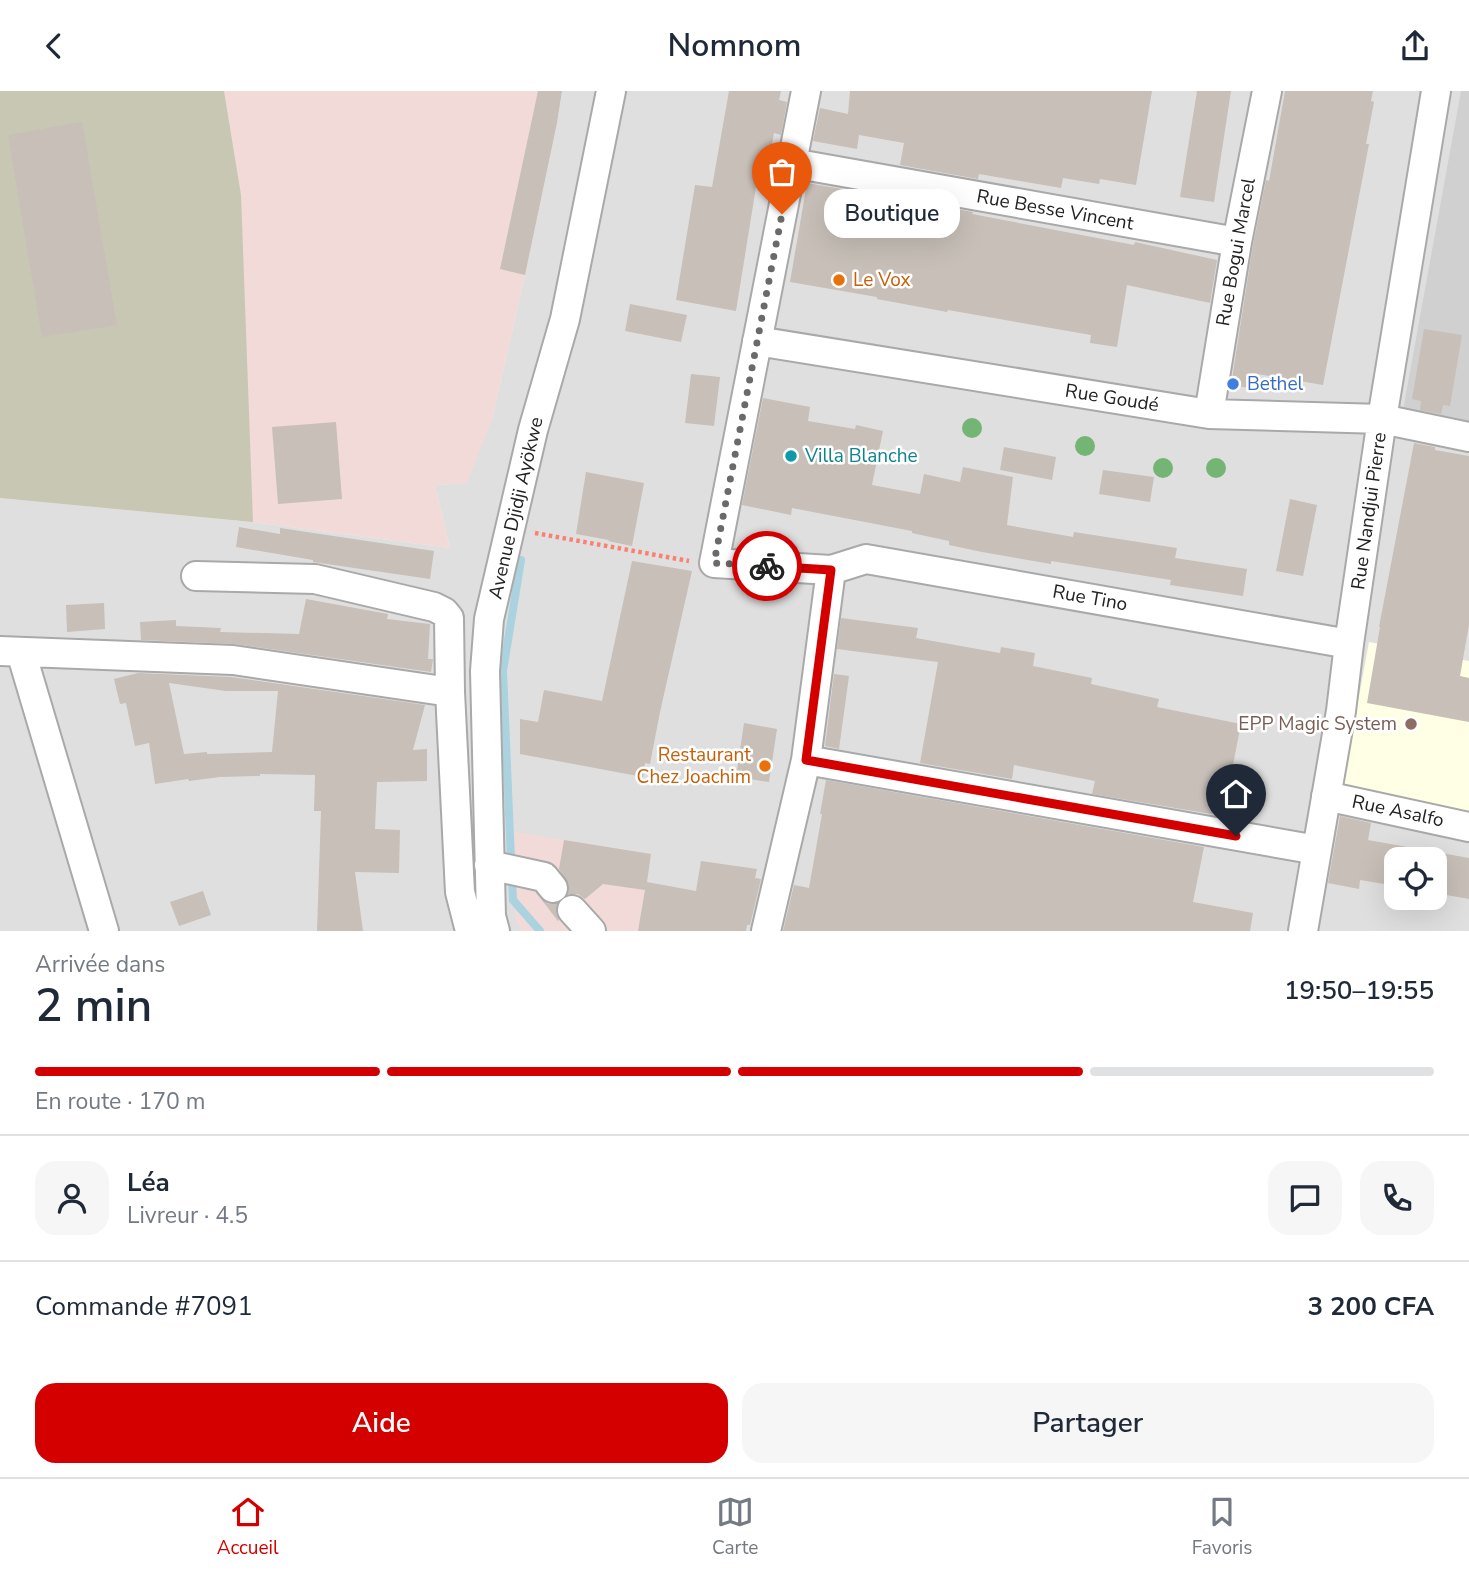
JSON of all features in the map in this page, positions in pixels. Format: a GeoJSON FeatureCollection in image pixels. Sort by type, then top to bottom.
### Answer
{"type":"FeatureCollection","features":[{"type":"Feature","properties":{"kind":"street","name":"Avenue Djidji Ayökwe"},"geometry":{"type":"LineString","coordinates":[[495,931],[491,916],[489,865],[485,671],[489,619],[533,430],[565,319],[611,91]]}},
{"type":"Feature","properties":{"kind":"street"},"geometry":{"type":"LineString","coordinates":[[766,931],[806,760],[831,570],[714,563],[806,91]]}},
{"type":"Feature","properties":{"kind":"street","name":"Rue Bogui Marcel"},"geometry":{"type":"LineString","coordinates":[[1209,414],[1237,242],[1267,91]]}},
{"type":"Feature","properties":{"kind":"street","name":"Rue Nandjui Pierre"},"geometry":{"type":"LineString","coordinates":[[1303,931],[1341,711],[1382,419],[1436,91]]}},
{"type":"Feature","properties":{"kind":"street","name":"Rue Besse Vincent"},"geometry":{"type":"LineString","coordinates":[[792,163],[1237,242]]}},
{"type":"Feature","properties":{"kind":"street","name":"Rue Goudé"},"geometry":{"type":"LineString","coordinates":[[757,341],[1209,414],[1382,419],[1469,437]]}},
{"type":"Feature","properties":{"kind":"street","name":"Rue Tino"},"geometry":{"type":"LineString","coordinates":[[831,570],[866,559],[1349,644]]}},
{"type":"Feature","properties":{"kind":"street"},"geometry":{"type":"LineString","coordinates":[[196,576],[315,579],[434,607],[449,618],[460,892],[470,931]]}},
{"type":"Feature","properties":{"kind":"street"},"geometry":{"type":"LineString","coordinates":[[104,931],[11,652],[233,660],[450,692]]}},
{"type":"Feature","properties":{"kind":"street"},"geometry":{"type":"LineString","coordinates":[[806,760],[1317,850]]}},
{"type":"Feature","properties":{"kind":"street","name":"Rue Asalfo"},"geometry":{"type":"LineString","coordinates":[[1326,796],[1469,827]]}},
{"type":"Feature","properties":{"kind":"street"},"geometry":{"type":"LineString","coordinates":[[489,865],[544,877],[553,888]]}},
{"type":"Feature","properties":{"kind":"path"},"geometry":{"type":"LineString","coordinates":[[512,529],[676,559],[714,563]]}},
{"type":"Feature","properties":{"kind":"shaded area"},"geometry":{"type":"Polygon","coordinates":[[[0,91],[562,91],[525,275],[492,419],[467,483],[435,485],[450,548],[253,522],[0,498],[0,91]]]}},
{"type":"Feature","properties":{"kind":"shaded area"},"geometry":{"type":"Polygon","coordinates":[[[0,91],[224,91],[241,195],[253,522],[0,498],[0,91]]]}},
{"type":"Feature","properties":{"kind":"shaded area"},"geometry":{"type":"Polygon","coordinates":[[[562,91],[1469,91],[1469,931],[0,931],[0,498],[253,522],[450,548],[435,485],[451,484],[492,419],[525,275],[562,91]]]}},
{"type":"Feature","properties":{"kind":"shaded area"},"geometry":{"type":"Polygon","coordinates":[[[1461,91],[1469,91],[1469,422],[1403,410],[1461,91]]]}},
{"type":"Feature","properties":{"kind":"shaded area","name":"EPP Magic System"},"geometry":{"type":"Polygon","coordinates":[[[1369,642],[1469,661],[1469,812],[1342,788],[1369,642]]]}},
{"type":"Feature","properties":{"kind":"shaded area"},"geometry":{"type":"Polygon","coordinates":[[[515,832],[651,854],[638,931],[522,931],[515,919],[515,832]]]}},
{"type":"Feature","properties":{"kind":"building"},"geometry":{"type":"Polygon","coordinates":[[[538,91],[562,91],[525,275],[500,269],[538,91]]]}},
{"type":"Feature","properties":{"kind":"building"},"geometry":{"type":"Polygon","coordinates":[[[729,91],[781,91],[779,100],[787,102],[781,135],[774,133],[764,189],[756,187],[736,311],[676,300],[695,185],[712,187],[729,91]]]}},
{"type":"Feature","properties":{"kind":"building"},"geometry":{"type":"Polygon","coordinates":[[[850,91],[1152,91],[1136,185],[1100,179],[1099,184],[1063,178],[1061,188],[979,174],[978,179],[900,165],[904,143],[859,135],[857,149],[813,141],[820,108],[848,114],[850,91]]]}},
{"type":"Feature","properties":{"kind":"building"},"geometry":{"type":"Polygon","coordinates":[[[1197,91],[1231,91],[1214,202],[1180,197],[1197,91]]]}},
{"type":"Feature","properties":{"kind":"building"},"geometry":{"type":"Polygon","coordinates":[[[1285,91],[1373,91],[1371,101],[1374,102],[1366,144],[1369,144],[1323,385],[1252,373],[1249,388],[1231,385],[1253,245],[1266,180],[1269,181],[1285,91]]]}},
{"type":"Feature","properties":{"kind":"building"},"geometry":{"type":"Polygon","coordinates":[[[82,122],[117,325],[42,337],[8,135],[82,122]]]}},
{"type":"Feature","properties":{"kind":"building"},"geometry":{"type":"Polygon","coordinates":[[[807,183],[973,212],[972,214],[1134,245],[1135,242],[1217,260],[1210,303],[1127,285],[1117,347],[1090,343],[1091,335],[948,310],[947,312],[790,282],[807,183]]]}},
{"type":"Feature","properties":{"kind":"building"},"geometry":{"type":"Polygon","coordinates":[[[630,304],[687,315],[681,342],[625,331],[630,304]]]}},
{"type":"Feature","properties":{"kind":"building"},"geometry":{"type":"Polygon","coordinates":[[[1424,329],[1462,335],[1450,406],[1443,405],[1441,414],[1420,410],[1421,401],[1412,399],[1424,329]]]}},
{"type":"Feature","properties":{"kind":"building"},"geometry":{"type":"Polygon","coordinates":[[[691,374],[720,377],[714,426],[685,423],[691,374]]]}},
{"type":"Feature","properties":{"kind":"building"},"geometry":{"type":"Polygon","coordinates":[[[763,398],[810,407],[808,421],[855,429],[856,425],[883,431],[872,485],[920,494],[924,474],[960,482],[963,467],[1013,477],[1007,525],[1073,537],[1074,532],[1177,548],[1175,558],[1247,569],[1243,596],[1170,585],[1171,580],[982,552],[949,545],[949,541],[912,531],[792,508],[791,515],[742,505],[763,398]]]}},
{"type":"Feature","properties":{"kind":"building"},"geometry":{"type":"Polygon","coordinates":[[[336,422],[342,499],[278,504],[272,427],[336,422]]]}},
{"type":"Feature","properties":{"kind":"building"},"geometry":{"type":"Polygon","coordinates":[[[1414,443],[1469,456],[1469,625],[1460,676],[1469,678],[1469,722],[1367,703],[1414,443]]]}},
{"type":"Feature","properties":{"kind":"building"},"geometry":{"type":"Polygon","coordinates":[[[1004,447],[1056,457],[1052,480],[1000,470],[1004,447]]]}},
{"type":"Feature","properties":{"kind":"building"},"geometry":{"type":"Polygon","coordinates":[[[1103,470],[1154,477],[1150,502],[1099,494],[1103,470]]]}},
{"type":"Feature","properties":{"kind":"building"},"geometry":{"type":"Polygon","coordinates":[[[586,472],[644,483],[632,546],[576,534],[586,472]]]}},
{"type":"Feature","properties":{"kind":"building"},"geometry":{"type":"Polygon","coordinates":[[[1290,499],[1317,505],[1303,576],[1276,571],[1290,499]]]}},
{"type":"Feature","properties":{"kind":"building"},"geometry":{"type":"Polygon","coordinates":[[[239,527],[280,534],[280,528],[434,551],[430,579],[313,562],[236,547],[239,527]]]}},
{"type":"Feature","properties":{"kind":"building"},"geometry":{"type":"Polygon","coordinates":[[[632,561],[692,571],[650,764],[645,763],[643,777],[520,754],[520,719],[538,722],[544,690],[602,701],[632,561]]]}},
{"type":"Feature","properties":{"kind":"building"},"geometry":{"type":"Polygon","coordinates":[[[306,599],[388,614],[387,619],[430,624],[428,659],[433,659],[431,672],[235,644],[141,640],[140,622],[176,620],[176,626],[221,628],[220,632],[299,634],[306,599]]]}},
{"type":"Feature","properties":{"kind":"building"},"geometry":{"type":"Polygon","coordinates":[[[104,603],[105,629],[67,632],[66,605],[104,603]]]}},
{"type":"Feature","properties":{"kind":"building"},"geometry":{"type":"Polygon","coordinates":[[[841,618],[918,628],[916,638],[1000,653],[1001,647],[1035,653],[1033,666],[1092,678],[1091,684],[1159,699],[1157,707],[1241,724],[1223,816],[1092,794],[1095,781],[1014,765],[1012,779],[920,763],[938,662],[837,649],[841,618]]]}},
{"type":"Feature","properties":{"kind":"building"},"geometry":{"type":"Polygon","coordinates":[[[138,673],[231,677],[425,705],[413,750],[427,749],[427,781],[377,782],[375,829],[400,830],[399,873],[355,872],[363,931],[317,931],[321,811],[314,811],[315,775],[260,774],[155,784],[149,743],[135,746],[126,703],[120,704],[114,679],[138,673]],[[169,683],[184,754],[272,752],[278,691],[226,691],[169,683]]]}},
{"type":"Feature","properties":{"kind":"building"},"geometry":{"type":"Polygon","coordinates":[[[834,674],[849,676],[839,749],[825,746],[834,674]]]}},
{"type":"Feature","properties":{"kind":"building"},"geometry":{"type":"Polygon","coordinates":[[[744,723],[777,729],[769,782],[736,777],[744,723]]]}},
{"type":"Feature","properties":{"kind":"building"},"geometry":{"type":"Polygon","coordinates":[[[826,780],[1204,847],[1193,902],[1253,913],[1250,931],[783,931],[794,885],[809,888],[826,780]]]}},
{"type":"Feature","properties":{"kind":"building"},"geometry":{"type":"Polygon","coordinates":[[[1340,816],[1371,823],[1368,840],[1407,847],[1384,847],[1384,884],[1360,880],[1359,889],[1328,883],[1340,816]]]}},
{"type":"Feature","properties":{"kind":"building"},"geometry":{"type":"Polygon","coordinates":[[[564,840],[651,854],[647,882],[696,891],[701,861],[757,869],[755,878],[761,879],[750,925],[747,925],[746,931],[638,931],[645,890],[603,884],[585,899],[578,894],[568,894],[569,885],[559,869],[564,840]]]}},
{"type":"Feature","properties":{"kind":"building"},"geometry":{"type":"Polygon","coordinates":[[[1447,854],[1469,858],[1469,899],[1447,895],[1447,854]]]}},
{"type":"Feature","properties":{"kind":"building"},"geometry":{"type":"Polygon","coordinates":[[[203,891],[211,915],[179,926],[170,902],[203,891]]]}},
{"type":"Feature","properties":{"kind":"building"},"geometry":{"type":"Polygon","coordinates":[[[541,899],[548,904],[557,904],[558,921],[541,899]]]}},
{"type":"Feature","properties":{"kind":"waterway"},"geometry":{"type":"LineString","coordinates":[[511,860],[503,671],[521,560]]}},
{"type":"Feature","properties":{"kind":"waterway"},"geometry":{"type":"LineString","coordinates":[[512,878],[513,900],[540,931]]}},
{"type":"Feature","properties":{"kind":"way so far"},"geometry":{"type":"LineString","coordinates":[[767,566],[714,563],[782,214]]}},
{"type":"Feature","properties":{"kind":"place","name":"Boutique"},"geometry":{"type":"Point","coordinates":[782,214]}},
{"type":"Feature","properties":{"kind":"place","name":"Le Vox"},"geometry":{"type":"Point","coordinates":[839,280]}},
{"type":"Feature","properties":{"kind":"place","name":"Bethel"},"geometry":{"type":"Point","coordinates":[1233,384]}},
{"type":"Feature","properties":{"kind":"place","name":"Villa Blanche"},"geometry":{"type":"Point","coordinates":[791,456]}},
{"type":"Feature","properties":{"kind":"place","name":"EPP Magic System"},"geometry":{"type":"Point","coordinates":[1411,724]}},
{"type":"Feature","properties":{"kind":"place","name":"Restaurant Chez Joachim"},"geometry":{"type":"Point","coordinates":[765,766]}},
{"type":"Feature","properties":{"kind":"route"},"geometry":{"type":"LineString","coordinates":[[767,566],[831,570],[806,760],[1236,836]]}}]}
